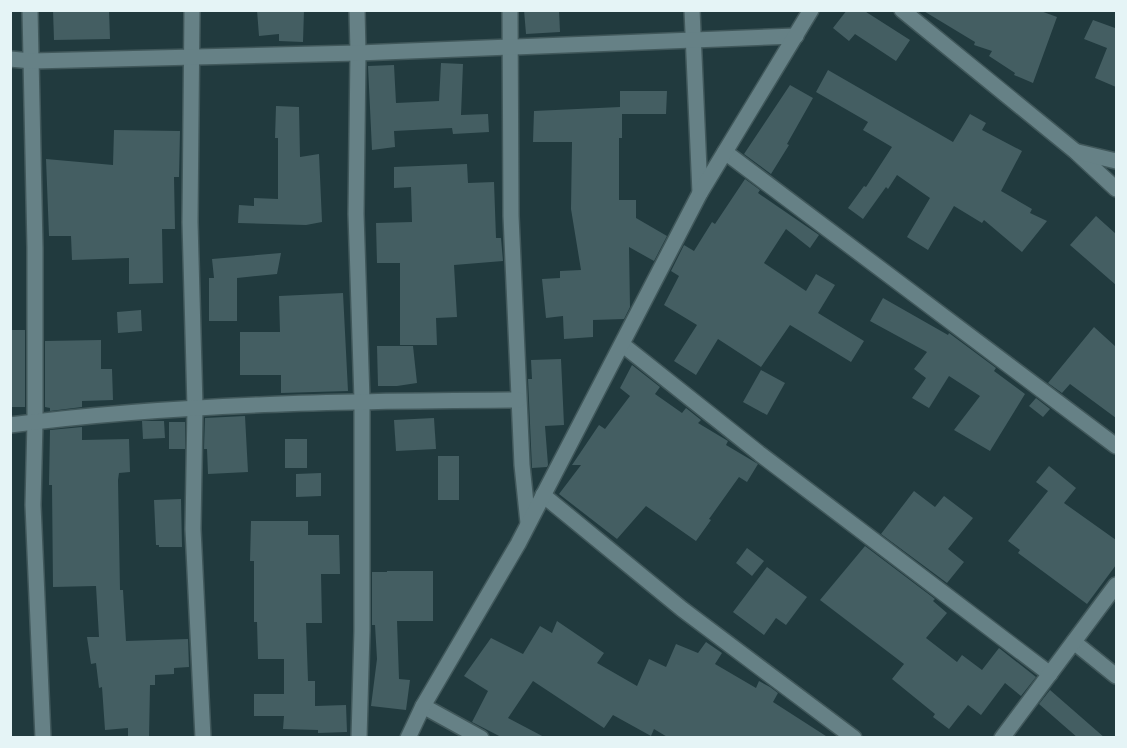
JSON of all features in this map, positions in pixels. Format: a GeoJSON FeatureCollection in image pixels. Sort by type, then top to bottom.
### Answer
{"type":"FeatureCollection","features":[{"type":"Feature","properties":{"kind":"street"},"geometry":{"type":"LineString","coordinates":[[30,10],[35,248],[33,505],[43,738]]}},
{"type":"Feature","properties":{"kind":"street"},"geometry":{"type":"LineString","coordinates":[[192,10],[190,222],[195,407],[193,529],[203,738]]}},
{"type":"Feature","properties":{"kind":"street"},"geometry":{"type":"LineString","coordinates":[[357,10],[356,214],[362,400],[362,631],[359,738]]}},
{"type":"Feature","properties":{"kind":"street"},"geometry":{"type":"LineString","coordinates":[[510,10],[511,216],[518,400],[528,523]]}},
{"type":"Feature","properties":{"kind":"street"},"geometry":{"type":"LineString","coordinates":[[692,10],[700,193]]}},
{"type":"Feature","properties":{"kind":"street"},"geometry":{"type":"LineString","coordinates":[[408,738],[423,706],[477,617],[528,523],[623,345],[700,193],[811,10]]}},
{"type":"Feature","properties":{"kind":"street"},"geometry":{"type":"LineString","coordinates":[[903,10],[1075,151],[1116,189]]}},
{"type":"Feature","properties":{"kind":"street"},"geometry":{"type":"LineString","coordinates":[[10,59],[32,61],[358,53],[692,42],[796,36]]}},
{"type":"Feature","properties":{"kind":"street"},"geometry":{"type":"LineString","coordinates":[[1075,151],[1116,161]]}},
{"type":"Feature","properties":{"kind":"street"},"geometry":{"type":"LineString","coordinates":[[725,152],[1116,446]]}},
{"type":"Feature","properties":{"kind":"street"},"geometry":{"type":"LineString","coordinates":[[623,345],[769,461],[1050,674]]}},
{"type":"Feature","properties":{"kind":"street"},"geometry":{"type":"LineString","coordinates":[[10,424],[195,407],[286,405],[362,400],[518,400]]}},
{"type":"Feature","properties":{"kind":"street"},"geometry":{"type":"LineString","coordinates":[[543,495],[682,609],[854,738]]}},
{"type":"Feature","properties":{"kind":"street"},"geometry":{"type":"LineString","coordinates":[[1002,738],[1116,585]]}},
{"type":"Feature","properties":{"kind":"street"},"geometry":{"type":"LineString","coordinates":[[1074,642],[1116,676]]}},
{"type":"Feature","properties":{"kind":"street"},"geometry":{"type":"LineString","coordinates":[[423,706],[481,738]]}},
{"type":"Feature","properties":{"kind":"building"},"geometry":{"type":"Polygon","coordinates":[[[53,10],[109,10],[110,39],[54,40],[53,10]]]}},
{"type":"Feature","properties":{"kind":"building"},"geometry":{"type":"Polygon","coordinates":[[[257,10],[304,10],[303,42],[279,41],[279,34],[259,36],[257,10]]]}},
{"type":"Feature","properties":{"kind":"building"},"geometry":{"type":"Polygon","coordinates":[[[524,10],[559,10],[560,32],[526,34],[524,10]]]}},
{"type":"Feature","properties":{"kind":"building"},"geometry":{"type":"Polygon","coordinates":[[[847,10],[863,10],[910,40],[896,61],[855,34],[849,41],[833,28],[847,10]]]}},
{"type":"Feature","properties":{"kind":"building"},"geometry":{"type":"Polygon","coordinates":[[[922,10],[1038,10],[1057,17],[1033,83],[1014,75],[1015,73],[989,56],[992,51],[974,45],[975,42],[922,10]]]}},
{"type":"Feature","properties":{"kind":"building"},"geometry":{"type":"Polygon","coordinates":[[[1093,20],[1116,27],[1116,87],[1095,78],[1107,48],[1084,39],[1093,20]]]}},
{"type":"Feature","properties":{"kind":"building"},"geometry":{"type":"Polygon","coordinates":[[[441,63],[463,64],[461,115],[488,114],[489,132],[453,134],[452,128],[394,131],[395,147],[372,150],[368,66],[394,65],[396,103],[439,101],[441,63]]]}},
{"type":"Feature","properties":{"kind":"building"},"geometry":{"type":"Polygon","coordinates":[[[828,70],[953,142],[970,114],[986,123],[982,130],[1022,151],[1001,191],[1032,209],[1030,213],[1047,221],[1022,252],[984,220],[982,223],[954,206],[928,250],[907,237],[930,198],[897,175],[863,219],[848,208],[864,186],[866,187],[892,147],[863,130],[868,122],[816,92],[828,70]]]}},
{"type":"Feature","properties":{"kind":"building"},"geometry":{"type":"Polygon","coordinates":[[[790,85],[813,98],[771,174],[744,154],[790,85]]]}},
{"type":"Feature","properties":{"kind":"building"},"geometry":{"type":"Polygon","coordinates":[[[620,91],[667,91],[666,114],[622,114],[622,138],[619,138],[619,200],[636,200],[636,218],[667,236],[654,261],[629,247],[630,307],[624,319],[593,320],[593,337],[564,339],[563,316],[546,318],[542,279],[560,278],[560,271],[581,270],[571,209],[572,142],[533,142],[534,111],[620,107],[620,91]]]}},
{"type":"Feature","properties":{"kind":"building"},"geometry":{"type":"Polygon","coordinates":[[[276,106],[299,107],[300,157],[319,154],[322,222],[306,225],[238,223],[239,205],[254,206],[254,198],[278,199],[276,106]]]}},
{"type":"Feature","properties":{"kind":"building"},"geometry":{"type":"Polygon","coordinates":[[[114,130],[180,131],[179,177],[174,177],[175,229],[162,229],[163,283],[129,284],[129,258],[72,260],[71,236],[49,236],[46,159],[113,165],[114,130]]]}},
{"type":"Feature","properties":{"kind":"building"},"geometry":{"type":"Polygon","coordinates":[[[467,164],[468,183],[494,182],[496,238],[501,238],[503,261],[454,265],[457,317],[436,318],[437,345],[400,345],[400,263],[377,263],[376,223],[412,222],[411,187],[394,188],[394,167],[467,164]]]}},
{"type":"Feature","properties":{"kind":"building"},"geometry":{"type":"Polygon","coordinates":[[[745,179],[760,190],[758,193],[819,235],[810,248],[786,229],[764,263],[806,291],[816,274],[835,285],[818,313],[864,341],[851,362],[790,325],[761,367],[718,339],[696,375],[674,361],[697,325],[664,305],[679,276],[671,271],[684,245],[694,251],[712,222],[715,224],[745,179]]]}},
{"type":"Feature","properties":{"kind":"building"},"geometry":{"type":"Polygon","coordinates":[[[1096,216],[1116,234],[1116,285],[1070,245],[1096,216]]]}},
{"type":"Feature","properties":{"kind":"building"},"geometry":{"type":"Polygon","coordinates":[[[281,253],[277,274],[237,278],[237,321],[209,321],[209,278],[214,278],[212,259],[281,253]]]}},
{"type":"Feature","properties":{"kind":"building"},"geometry":{"type":"Polygon","coordinates":[[[343,293],[348,391],[281,393],[281,375],[240,375],[240,332],[280,332],[279,296],[343,293]]]}},
{"type":"Feature","properties":{"kind":"building"},"geometry":{"type":"Polygon","coordinates":[[[883,298],[948,335],[949,333],[996,368],[994,371],[1025,394],[990,451],[954,430],[980,396],[949,376],[929,408],[912,398],[926,378],[914,369],[927,352],[870,321],[883,298]]]}},
{"type":"Feature","properties":{"kind":"building"},"geometry":{"type":"Polygon","coordinates":[[[141,310],[142,331],[118,333],[117,312],[141,310]]]}},
{"type":"Feature","properties":{"kind":"building"},"geometry":{"type":"Polygon","coordinates":[[[1094,327],[1116,347],[1116,418],[1070,384],[1062,393],[1048,383],[1094,327]]]}},
{"type":"Feature","properties":{"kind":"building"},"geometry":{"type":"Polygon","coordinates":[[[10,330],[25,330],[25,407],[10,407],[10,330]]]}},
{"type":"Feature","properties":{"kind":"building"},"geometry":{"type":"Polygon","coordinates":[[[101,340],[101,369],[112,369],[113,400],[82,401],[82,407],[50,411],[50,408],[45,407],[45,341],[101,340]]]}},
{"type":"Feature","properties":{"kind":"building"},"geometry":{"type":"Polygon","coordinates":[[[377,346],[413,346],[417,383],[378,386],[377,346]]]}},
{"type":"Feature","properties":{"kind":"building"},"geometry":{"type":"Polygon","coordinates":[[[561,359],[564,425],[545,426],[548,465],[532,468],[528,379],[532,379],[531,360],[561,359]]]}},
{"type":"Feature","properties":{"kind":"building"},"geometry":{"type":"Polygon","coordinates":[[[632,365],[660,387],[655,394],[682,413],[686,408],[701,420],[698,423],[728,441],[726,445],[758,464],[747,482],[739,477],[696,541],[646,506],[617,539],[559,494],[581,465],[572,465],[599,425],[605,429],[630,396],[620,388],[632,365]]]}},
{"type":"Feature","properties":{"kind":"building"},"geometry":{"type":"Polygon","coordinates":[[[761,370],[785,383],[767,415],[743,402],[761,370]]]}},
{"type":"Feature","properties":{"kind":"building"},"geometry":{"type":"Polygon","coordinates":[[[1036,398],[1050,409],[1043,417],[1029,406],[1036,398]]]}},
{"type":"Feature","properties":{"kind":"building"},"geometry":{"type":"Polygon","coordinates":[[[245,416],[248,472],[208,474],[207,449],[204,449],[205,418],[245,416]]]}},
{"type":"Feature","properties":{"kind":"building"},"geometry":{"type":"Polygon","coordinates":[[[434,418],[436,449],[396,451],[394,420],[434,418]]]}},
{"type":"Feature","properties":{"kind":"building"},"geometry":{"type":"Polygon","coordinates":[[[142,421],[164,421],[165,438],[143,439],[142,421]]]}},
{"type":"Feature","properties":{"kind":"building"},"geometry":{"type":"Polygon","coordinates":[[[169,422],[185,422],[185,449],[169,449],[169,422]]]}},
{"type":"Feature","properties":{"kind":"building"},"geometry":{"type":"Polygon","coordinates":[[[82,427],[82,440],[129,439],[130,472],[119,473],[118,480],[120,590],[123,590],[126,641],[188,639],[189,667],[174,668],[174,674],[155,675],[155,685],[150,685],[149,738],[128,738],[128,728],[105,730],[102,687],[99,688],[96,663],[91,664],[87,637],[99,637],[96,586],[53,587],[52,485],[49,485],[50,430],[82,427]]]}},
{"type":"Feature","properties":{"kind":"building"},"geometry":{"type":"Polygon","coordinates":[[[285,439],[307,439],[307,468],[285,468],[285,439]]]}},
{"type":"Feature","properties":{"kind":"building"},"geometry":{"type":"Polygon","coordinates":[[[438,456],[459,456],[459,500],[438,500],[438,456]]]}},
{"type":"Feature","properties":{"kind":"building"},"geometry":{"type":"Polygon","coordinates":[[[1049,466],[1076,488],[1064,503],[1116,540],[1116,565],[1087,604],[1018,553],[1020,550],[1008,541],[1048,491],[1036,482],[1049,466]]]}},
{"type":"Feature","properties":{"kind":"building"},"geometry":{"type":"Polygon","coordinates":[[[321,473],[321,496],[296,497],[296,474],[321,473]]]}},
{"type":"Feature","properties":{"kind":"building"},"geometry":{"type":"Polygon","coordinates":[[[914,491],[935,507],[944,496],[973,518],[948,549],[964,562],[947,583],[881,534],[914,491]]]}},
{"type":"Feature","properties":{"kind":"building"},"geometry":{"type":"Polygon","coordinates":[[[181,499],[182,547],[159,547],[156,545],[154,500],[181,499]]]}},
{"type":"Feature","properties":{"kind":"building"},"geometry":{"type":"Polygon","coordinates":[[[251,521],[308,521],[308,535],[339,535],[340,574],[321,574],[322,623],[306,623],[308,681],[315,681],[315,706],[346,705],[347,732],[318,733],[318,730],[283,729],[284,716],[254,716],[254,694],[284,694],[284,659],[258,659],[257,622],[254,622],[254,561],[250,561],[251,521]]]}},
{"type":"Feature","properties":{"kind":"building"},"geometry":{"type":"Polygon","coordinates":[[[865,546],[935,599],[933,601],[947,613],[926,638],[957,662],[962,655],[982,670],[999,648],[1036,677],[1021,696],[1005,683],[981,715],[968,705],[949,729],[933,717],[935,714],[892,679],[904,664],[820,600],[865,546]]]}},
{"type":"Feature","properties":{"kind":"building"},"geometry":{"type":"Polygon","coordinates":[[[747,548],[764,561],[752,576],[736,563],[747,548]]]}},
{"type":"Feature","properties":{"kind":"building"},"geometry":{"type":"Polygon","coordinates":[[[767,567],[807,597],[786,625],[776,618],[764,635],[733,612],[767,567]]]}},
{"type":"Feature","properties":{"kind":"building"},"geometry":{"type":"Polygon","coordinates":[[[433,571],[433,621],[397,621],[399,679],[410,680],[406,710],[371,706],[377,659],[375,625],[372,625],[372,572],[433,571]]]}},
{"type":"Feature","properties":{"kind":"building"},"geometry":{"type":"Polygon","coordinates":[[[557,621],[604,653],[597,663],[637,686],[649,659],[666,667],[676,644],[698,653],[706,642],[722,653],[715,664],[756,688],[759,681],[770,687],[778,693],[773,702],[829,738],[669,738],[654,729],[651,736],[613,715],[604,728],[533,681],[508,718],[546,738],[503,738],[472,722],[488,691],[464,676],[491,638],[523,654],[540,626],[552,633],[557,621]]]}},
{"type":"Feature","properties":{"kind":"building"},"geometry":{"type":"Polygon","coordinates":[[[1050,690],[1105,738],[1078,738],[1039,704],[1050,690]]]}}]}
